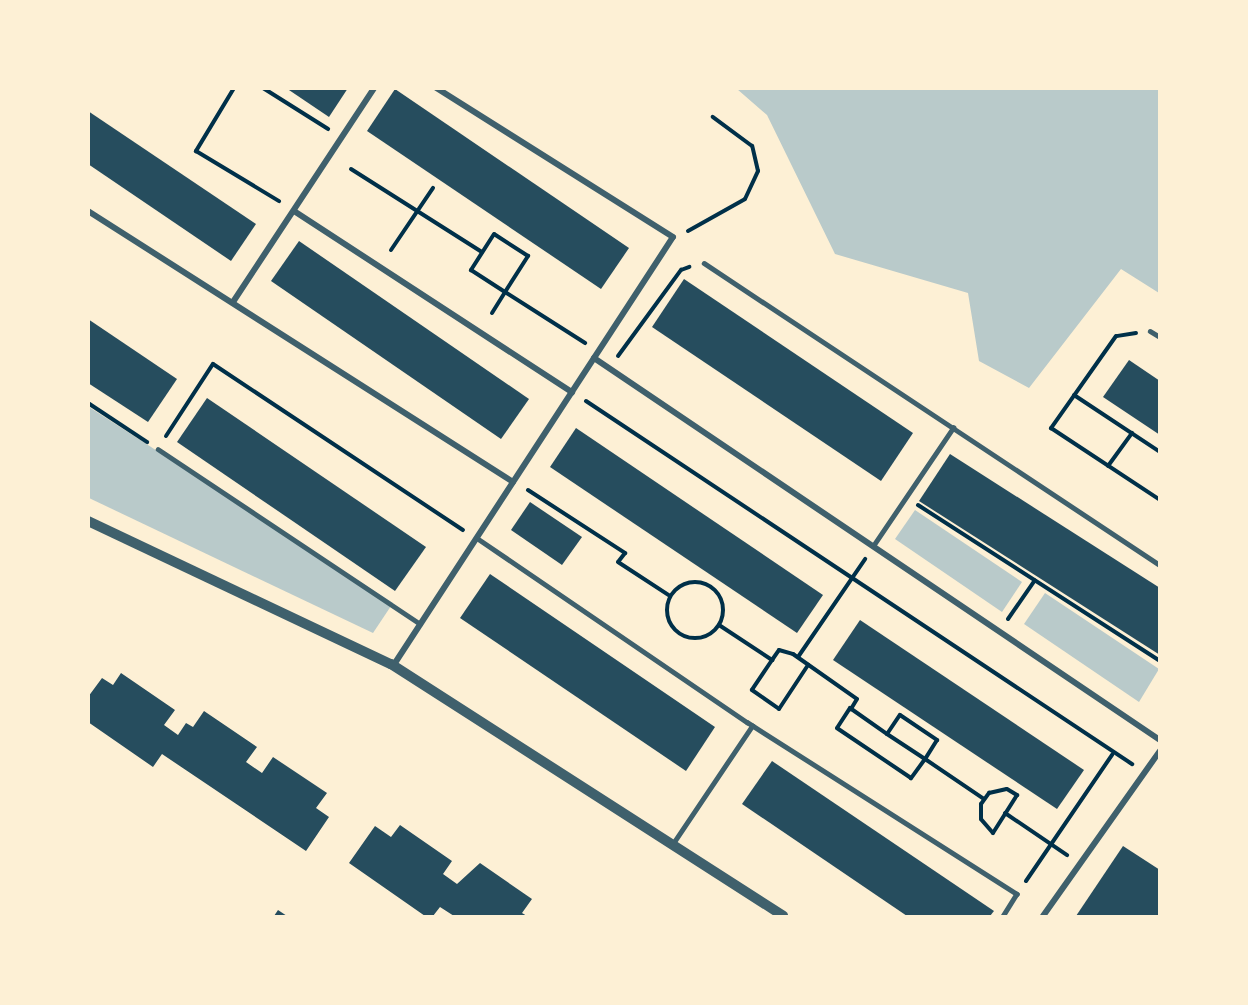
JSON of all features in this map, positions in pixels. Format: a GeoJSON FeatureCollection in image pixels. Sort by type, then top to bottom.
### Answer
{"type":"FeatureCollection","features":[{"type":"Feature","properties":{"kind":"street"},"geometry":{"type":"LineString","coordinates":[[233,302],[374,88]]}},
{"type":"Feature","properties":{"kind":"street"},"geometry":{"type":"LineString","coordinates":[[393,666],[673,237],[436,88]]}},
{"type":"Feature","properties":{"kind":"street"},"geometry":{"type":"LineString","coordinates":[[88,211],[513,482]]}},
{"type":"Feature","properties":{"kind":"street"},"geometry":{"type":"LineString","coordinates":[[294,211],[572,392]]}},
{"type":"Feature","properties":{"kind":"street"},"geometry":{"type":"LineString","coordinates":[[594,358],[1160,740]]}},
{"type":"Feature","properties":{"kind":"street"},"geometry":{"type":"LineString","coordinates":[[88,521],[393,666],[674,842],[783,916]]}},
{"type":"Feature","properties":{"kind":"street"},"geometry":{"type":"LineString","coordinates":[[1043,916],[1160,752]]}},
{"type":"Feature","properties":{"kind":"lane"},"geometry":{"type":"LineString","coordinates":[[704,263],[1160,565]]}},
{"type":"Feature","properties":{"kind":"lane"},"geometry":{"type":"LineString","coordinates":[[1150,331],[1160,337]]}},
{"type":"Feature","properties":{"kind":"lane"},"geometry":{"type":"LineString","coordinates":[[873,546],[953,428]]}},
{"type":"Feature","properties":{"kind":"lane"},"geometry":{"type":"LineString","coordinates":[[158,449],[420,624]]}},
{"type":"Feature","properties":{"kind":"lane"},"geometry":{"type":"LineString","coordinates":[[477,538],[753,726],[1017,894],[1003,916]]}},
{"type":"Feature","properties":{"kind":"lane"},"geometry":{"type":"LineString","coordinates":[[674,842],[753,726]]}},
{"type":"Feature","properties":{"kind":"path"},"geometry":{"type":"LineString","coordinates":[[234,88],[196,150],[294,211]]}},
{"type":"Feature","properties":{"kind":"path"},"geometry":{"type":"LineString","coordinates":[[263,88],[342,137]]}},
{"type":"Feature","properties":{"kind":"path"},"geometry":{"type":"LineString","coordinates":[[673,237],[711,222],[745,199],[758,171],[752,146],[713,117]]}},
{"type":"Feature","properties":{"kind":"path"},"geometry":{"type":"LineString","coordinates":[[351,169],[482,252]]}},
{"type":"Feature","properties":{"kind":"path"},"geometry":{"type":"LineString","coordinates":[[392,250],[433,188]]}},
{"type":"Feature","properties":{"kind":"path"},"geometry":{"type":"LineString","coordinates":[[492,313],[506,292],[528,256],[494,234],[471,270],[506,292],[573,335]]}},
{"type":"Feature","properties":{"kind":"path"},"geometry":{"type":"LineString","coordinates":[[609,369],[681,270],[704,263]]}},
{"type":"Feature","properties":{"kind":"path"},"geometry":{"type":"LineString","coordinates":[[1150,331],[1116,336],[1051,428],[1160,500]]}},
{"type":"Feature","properties":{"kind":"path"},"geometry":{"type":"LineString","coordinates":[[88,403],[158,449],[213,364],[477,538]]}},
{"type":"Feature","properties":{"kind":"path"},"geometry":{"type":"LineString","coordinates":[[572,392],[1112,755],[1146,771]]}},
{"type":"Feature","properties":{"kind":"path"},"geometry":{"type":"LineString","coordinates":[[1074,395],[1160,452]]}},
{"type":"Feature","properties":{"kind":"path"},"geometry":{"type":"LineString","coordinates":[[1108,466],[1132,433]]}},
{"type":"Feature","properties":{"kind":"path"},"geometry":{"type":"LineString","coordinates":[[513,482],[625,553],[618,562],[670,596]]}},
{"type":"Feature","properties":{"kind":"path"},"geometry":{"type":"LineString","coordinates":[[906,498],[1160,661]]}},
{"type":"Feature","properties":{"kind":"path"},"geometry":{"type":"LineString","coordinates":[[798,657],[873,546]]}},
{"type":"Feature","properties":{"kind":"path"},"geometry":{"type":"LineString","coordinates":[[999,632],[1035,580]]}},
{"type":"Feature","properties":{"kind":"path"},"geometry":{"type":"LineString","coordinates":[[692,582],[710,586],[723,608],[719,625],[694,638],[677,632],[667,615],[670,596],[692,582]]}},
{"type":"Feature","properties":{"kind":"path"},"geometry":{"type":"LineString","coordinates":[[719,625],[772,660]]}},
{"type":"Feature","properties":{"kind":"path"},"geometry":{"type":"LineString","coordinates":[[808,665],[778,709],[752,690],[779,650],[798,657],[857,699],[837,728],[911,778],[937,740],[900,715],[887,734]]}},
{"type":"Feature","properties":{"kind":"path"},"geometry":{"type":"LineString","coordinates":[[850,709],[984,800]]}},
{"type":"Feature","properties":{"kind":"path"},"geometry":{"type":"LineString","coordinates":[[1032,873],[1112,755]]}},
{"type":"Feature","properties":{"kind":"path"},"geometry":{"type":"LineString","coordinates":[[1007,789],[1017,795],[1005,813],[993,833],[981,819],[984,800],[989,793],[1007,789]]}},
{"type":"Feature","properties":{"kind":"path"},"geometry":{"type":"LineString","coordinates":[[1005,813],[1080,864]]}},
{"type":"Feature","properties":{"kind":"shaded area"},"geometry":{"type":"Polygon","coordinates":[[[737,89],[1159,89],[1159,293],[1121,269],[1029,388],[979,361],[968,293],[835,254],[767,115],[737,89]]]}},
{"type":"Feature","properties":{"kind":"shaded area"},"geometry":{"type":"Polygon","coordinates":[[[89,407],[393,603],[373,633],[89,498],[89,407]]]}},
{"type":"Feature","properties":{"kind":"shaded area"},"geometry":{"type":"Polygon","coordinates":[[[915,510],[1022,582],[1002,612],[895,539],[915,510]]]}},
{"type":"Feature","properties":{"kind":"shaded area"},"geometry":{"type":"Polygon","coordinates":[[[1045,593],[1159,669],[1139,702],[1024,624],[1045,593]]]}},
{"type":"Feature","properties":{"kind":"building"},"geometry":{"type":"Polygon","coordinates":[[[286,88],[348,88],[329,117],[286,88]]]}},
{"type":"Feature","properties":{"kind":"building"},"geometry":{"type":"Polygon","coordinates":[[[395,89],[629,248],[601,289],[367,131],[395,89]]]}},
{"type":"Feature","properties":{"kind":"building"},"geometry":{"type":"Polygon","coordinates":[[[88,111],[256,224],[231,261],[88,164],[88,111]]]}},
{"type":"Feature","properties":{"kind":"building"},"geometry":{"type":"Polygon","coordinates":[[[299,241],[529,399],[501,439],[271,281],[299,241]]]}},
{"type":"Feature","properties":{"kind":"building"},"geometry":{"type":"Polygon","coordinates":[[[684,279],[913,433],[881,481],[652,327],[684,279]]]}},
{"type":"Feature","properties":{"kind":"building"},"geometry":{"type":"Polygon","coordinates":[[[88,319],[177,379],[148,422],[88,383],[88,319]]]}},
{"type":"Feature","properties":{"kind":"building"},"geometry":{"type":"Polygon","coordinates":[[[1129,360],[1160,381],[1160,435],[1103,397],[1129,360]]]}},
{"type":"Feature","properties":{"kind":"building"},"geometry":{"type":"Polygon","coordinates":[[[207,398],[426,547],[395,591],[177,442],[207,398]]]}},
{"type":"Feature","properties":{"kind":"building"},"geometry":{"type":"Polygon","coordinates":[[[576,428],[823,595],[797,633],[550,467],[576,428]]]}},
{"type":"Feature","properties":{"kind":"building"},"geometry":{"type":"Polygon","coordinates":[[[950,454],[1160,588],[1160,655],[919,501],[950,454]]]}},
{"type":"Feature","properties":{"kind":"building"},"geometry":{"type":"Polygon","coordinates":[[[530,502],[582,537],[562,565],[511,530],[530,502]]]}},
{"type":"Feature","properties":{"kind":"building"},"geometry":{"type":"Polygon","coordinates":[[[490,574],[715,727],[686,771],[460,618],[490,574]]]}},
{"type":"Feature","properties":{"kind":"building"},"geometry":{"type":"Polygon","coordinates":[[[860,620],[1084,770],[1057,809],[833,660],[860,620]]]}},
{"type":"Feature","properties":{"kind":"building"},"geometry":{"type":"Polygon","coordinates":[[[121,673],[175,710],[164,725],[178,735],[186,723],[193,727],[204,711],[257,747],[246,762],[262,773],[273,757],[327,793],[316,808],[329,817],[306,851],[162,754],[153,767],[88,722],[88,697],[102,678],[113,685],[121,673]]]}},
{"type":"Feature","properties":{"kind":"building"},"geometry":{"type":"Polygon","coordinates":[[[772,761],[994,911],[990,916],[907,916],[742,804],[772,761]]]}},
{"type":"Feature","properties":{"kind":"building"},"geometry":{"type":"Polygon","coordinates":[[[400,825],[452,861],[443,874],[457,884],[480,863],[532,899],[522,913],[527,916],[454,916],[440,907],[433,916],[425,916],[349,863],[375,826],[391,837],[400,825]]]}},
{"type":"Feature","properties":{"kind":"building"},"geometry":{"type":"Polygon","coordinates":[[[1123,846],[1160,870],[1160,916],[1076,916],[1123,846]]]}},
{"type":"Feature","properties":{"kind":"building"},"geometry":{"type":"Polygon","coordinates":[[[278,910],[287,916],[274,916],[278,910]]]}}]}
